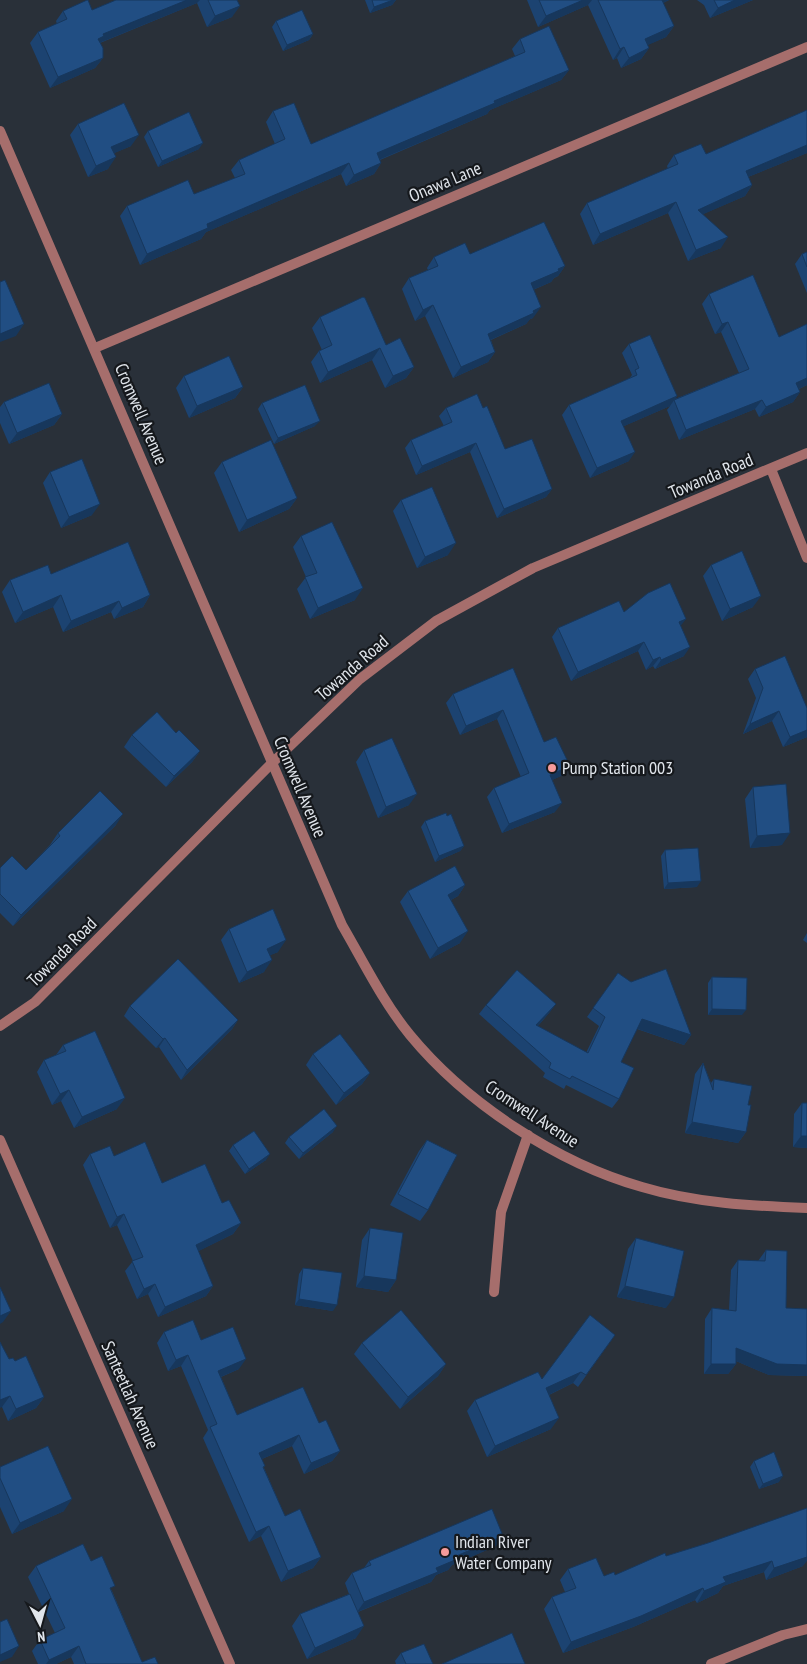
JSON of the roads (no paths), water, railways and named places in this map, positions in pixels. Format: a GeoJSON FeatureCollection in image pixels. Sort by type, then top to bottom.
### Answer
{"type":"FeatureCollection","features":[{"type":"Feature","properties":{"kind":"street","name":"Onawa Lane"},"geometry":{"type":"LineString","coordinates":[[96,348],[807,47]]}},
{"type":"Feature","properties":{"kind":"street","name":"Cromwell Avenue"},"geometry":{"type":"LineString","coordinates":[[0,131],[96,348],[342,925],[410,1035],[445,1071],[483,1104],[528,1135],[584,1166],[641,1187],[694,1199],[807,1208]]}},
{"type":"Feature","properties":{"kind":"street","name":"Towanda Road"},"geometry":{"type":"LineString","coordinates":[[0,1026],[35,1002],[272,763],[360,679],[436,621],[533,568],[807,453]]}},
{"type":"Feature","properties":{"kind":"street"},"geometry":{"type":"LineString","coordinates":[[771,469],[807,558]]}},
{"type":"Feature","properties":{"kind":"street"},"geometry":{"type":"LineString","coordinates":[[494,1292],[501,1212],[528,1135]]}},
{"type":"Feature","properties":{"kind":"street","name":"Santeetlah Avenue"},"geometry":{"type":"LineString","coordinates":[[0,1140],[230,1664]]}},
{"type":"Feature","properties":{"kind":"street"},"geometry":{"type":"LineString","coordinates":[[711,1664],[783,1635],[807,1628]]}},
{"type":"Feature","properties":{"kind":"place","name":"Pump Station 003"},"geometry":{"type":"Point","coordinates":[552,768]}},
{"type":"Feature","properties":{"kind":"place","name":"Indian River Water Company"},"geometry":{"type":"Point","coordinates":[445,1552]}}]}
